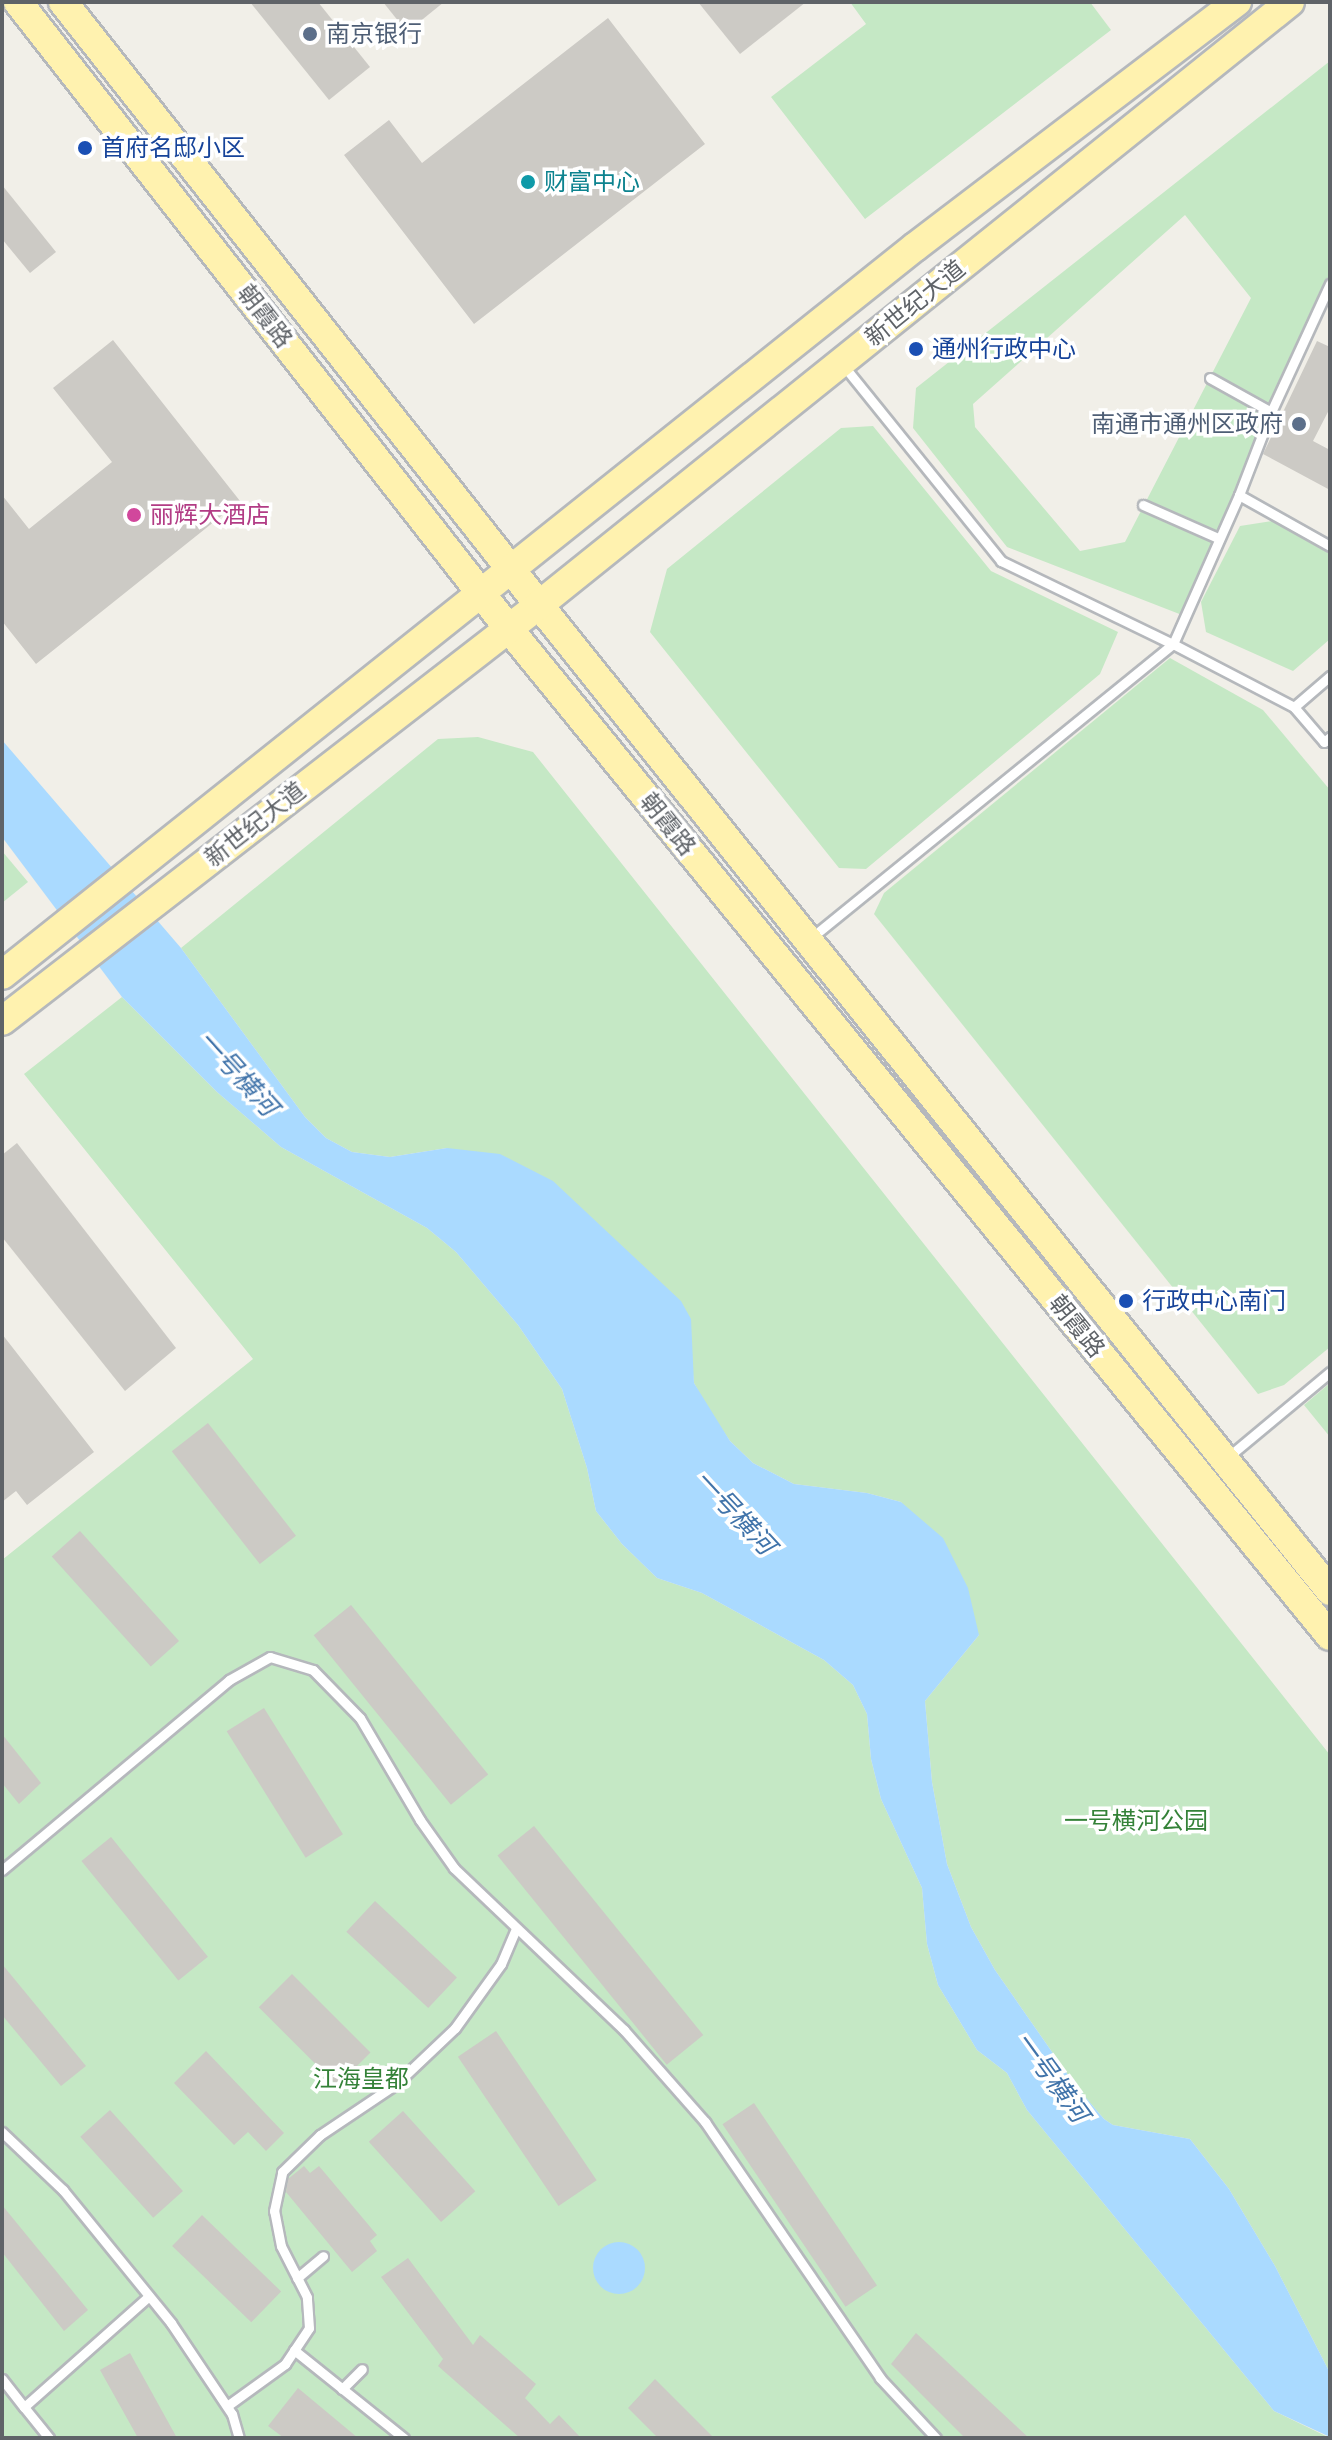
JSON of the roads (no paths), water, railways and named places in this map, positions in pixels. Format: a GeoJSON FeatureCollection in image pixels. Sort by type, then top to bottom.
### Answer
{"type":"FeatureCollection","features":[{"type":"Feature","properties":{"kind":"main road","name":"朝霞路"},"geometry":{"type":"LineString","coordinates":[[18,2],[509,629],[1330,1636]]}},
{"type":"Feature","properties":{"kind":"main road","name":"朝霞路"},"geometry":{"type":"LineString","coordinates":[[63,2],[539,605],[1330,1591]]}},
{"type":"Feature","properties":{"kind":"main road","name":"新世纪大道"},"geometry":{"type":"LineString","coordinates":[[2,975],[513,571],[915,247],[1237,2]]}},
{"type":"Feature","properties":{"kind":"main road","name":"新世纪大道"},"geometry":{"type":"LineString","coordinates":[[2,1021],[509,629],[1290,2]]}},
{"type":"Feature","properties":{"kind":"lane"},"geometry":{"type":"LineString","coordinates":[[808,940],[1173,644],[1239,495],[1271,412],[1330,284]]}},
{"type":"Feature","properties":{"kind":"lane"},"geometry":{"type":"LineString","coordinates":[[841,363],[1001,561],[1173,644],[1294,707],[1328,743]]}},
{"type":"Feature","properties":{"kind":"lane"},"geometry":{"type":"LineString","coordinates":[[1210,378],[1271,412]]}},
{"type":"Feature","properties":{"kind":"lane"},"geometry":{"type":"LineString","coordinates":[[1239,495],[1330,546]]}},
{"type":"Feature","properties":{"kind":"lane"},"geometry":{"type":"LineString","coordinates":[[1143,505],[1218,538]]}},
{"type":"Feature","properties":{"kind":"lane"},"geometry":{"type":"LineString","coordinates":[[1294,707],[1330,676]]}},
{"type":"Feature","properties":{"kind":"lane"},"geometry":{"type":"LineString","coordinates":[[1225,1460],[1330,1372]]}},
{"type":"Feature","properties":{"kind":"lane"},"geometry":{"type":"LineString","coordinates":[[2,1870],[229,1680],[270,1657],[313,1670],[360,1718],[420,1820],[454,1868],[624,2030],[705,2122],[880,2378],[936,2438]]}},
{"type":"Feature","properties":{"kind":"lane"},"geometry":{"type":"LineString","coordinates":[[227,2406],[285,2364],[309,2328],[307,2297],[281,2246],[274,2211],[282,2172],[320,2135],[396,2084],[455,2028],[501,1964],[516,1928]]}},
{"type":"Feature","properties":{"kind":"lane"},"geometry":{"type":"LineString","coordinates":[[2,2132],[63,2190],[149,2296],[227,2406],[239,2438]]}},
{"type":"Feature","properties":{"kind":"lane"},"geometry":{"type":"LineString","coordinates":[[297,2278],[323,2256]]}},
{"type":"Feature","properties":{"kind":"lane"},"geometry":{"type":"LineString","coordinates":[[24,2407],[149,2296]]}},
{"type":"Feature","properties":{"kind":"lane"},"geometry":{"type":"LineString","coordinates":[[294,2350],[404,2438]]}},
{"type":"Feature","properties":{"kind":"lane"},"geometry":{"type":"LineString","coordinates":[[342,2389],[362,2369]]}},
{"type":"Feature","properties":{"kind":"lane"},"geometry":{"type":"LineString","coordinates":[[2,2379],[49,2438]]}},
{"type":"Feature","properties":{"kind":"water","name":"一号横河"},"geometry":{"type":"Polygon","coordinates":[[[2,740],[181,948],[305,1117],[326,1138],[352,1152],[390,1157],[447,1148],[500,1154],[553,1181],[681,1301],[691,1319],[694,1383],[730,1441],[753,1463],[794,1484],[867,1493],[901,1502],[943,1538],[968,1588],[979,1635],[925,1701],[932,1782],[947,1864],[971,1927],[995,1970],[1075,2085],[1104,2119],[1113,2125],[1190,2139],[1229,2189],[1275,2266],[1330,2373],[1330,2437],[1274,2411],[1027,2110],[1007,2073],[977,2050],[938,1985],[927,1944],[922,1888],[881,1799],[871,1759],[867,1714],[853,1685],[824,1660],[702,1593],[657,1578],[622,1544],[596,1511],[587,1468],[562,1389],[518,1325],[456,1252],[427,1228],[281,1147],[217,1092],[122,997],[2,837],[2,740]]]}},
{"type":"Feature","properties":{"kind":"water"},"geometry":{"type":"Polygon","coordinates":[[[619,2242],[637,2250],[645,2268],[637,2286],[619,2294],[601,2286],[593,2268],[601,2250],[619,2242]]]}},
{"type":"Feature","properties":{"kind":"place","name":"南京银行"},"geometry":{"type":"Point","coordinates":[310,34]}},
{"type":"Feature","properties":{"kind":"place","name":"首府名邸小区"},"geometry":{"type":"Point","coordinates":[85,148]}},
{"type":"Feature","properties":{"kind":"place","name":"财富中心"},"geometry":{"type":"Point","coordinates":[528,182]}},
{"type":"Feature","properties":{"kind":"place","name":"通州行政中心"},"geometry":{"type":"Point","coordinates":[916,349]}},
{"type":"Feature","properties":{"kind":"place","name":"南通市通州区政府"},"geometry":{"type":"Point","coordinates":[1299,424]}},
{"type":"Feature","properties":{"kind":"place","name":"丽辉大酒店"},"geometry":{"type":"Point","coordinates":[134,515]}},
{"type":"Feature","properties":{"kind":"place","name":"行政中心南门"},"geometry":{"type":"Point","coordinates":[1126,1301]}},
{"type":"Feature","properties":{"kind":"park label","name":"一号横河公园"},"geometry":{"type":"Point","coordinates":[1136,1821]}},
{"type":"Feature","properties":{"kind":"park label","name":"江海皇都"},"geometry":{"type":"Point","coordinates":[361,2079]}}]}
